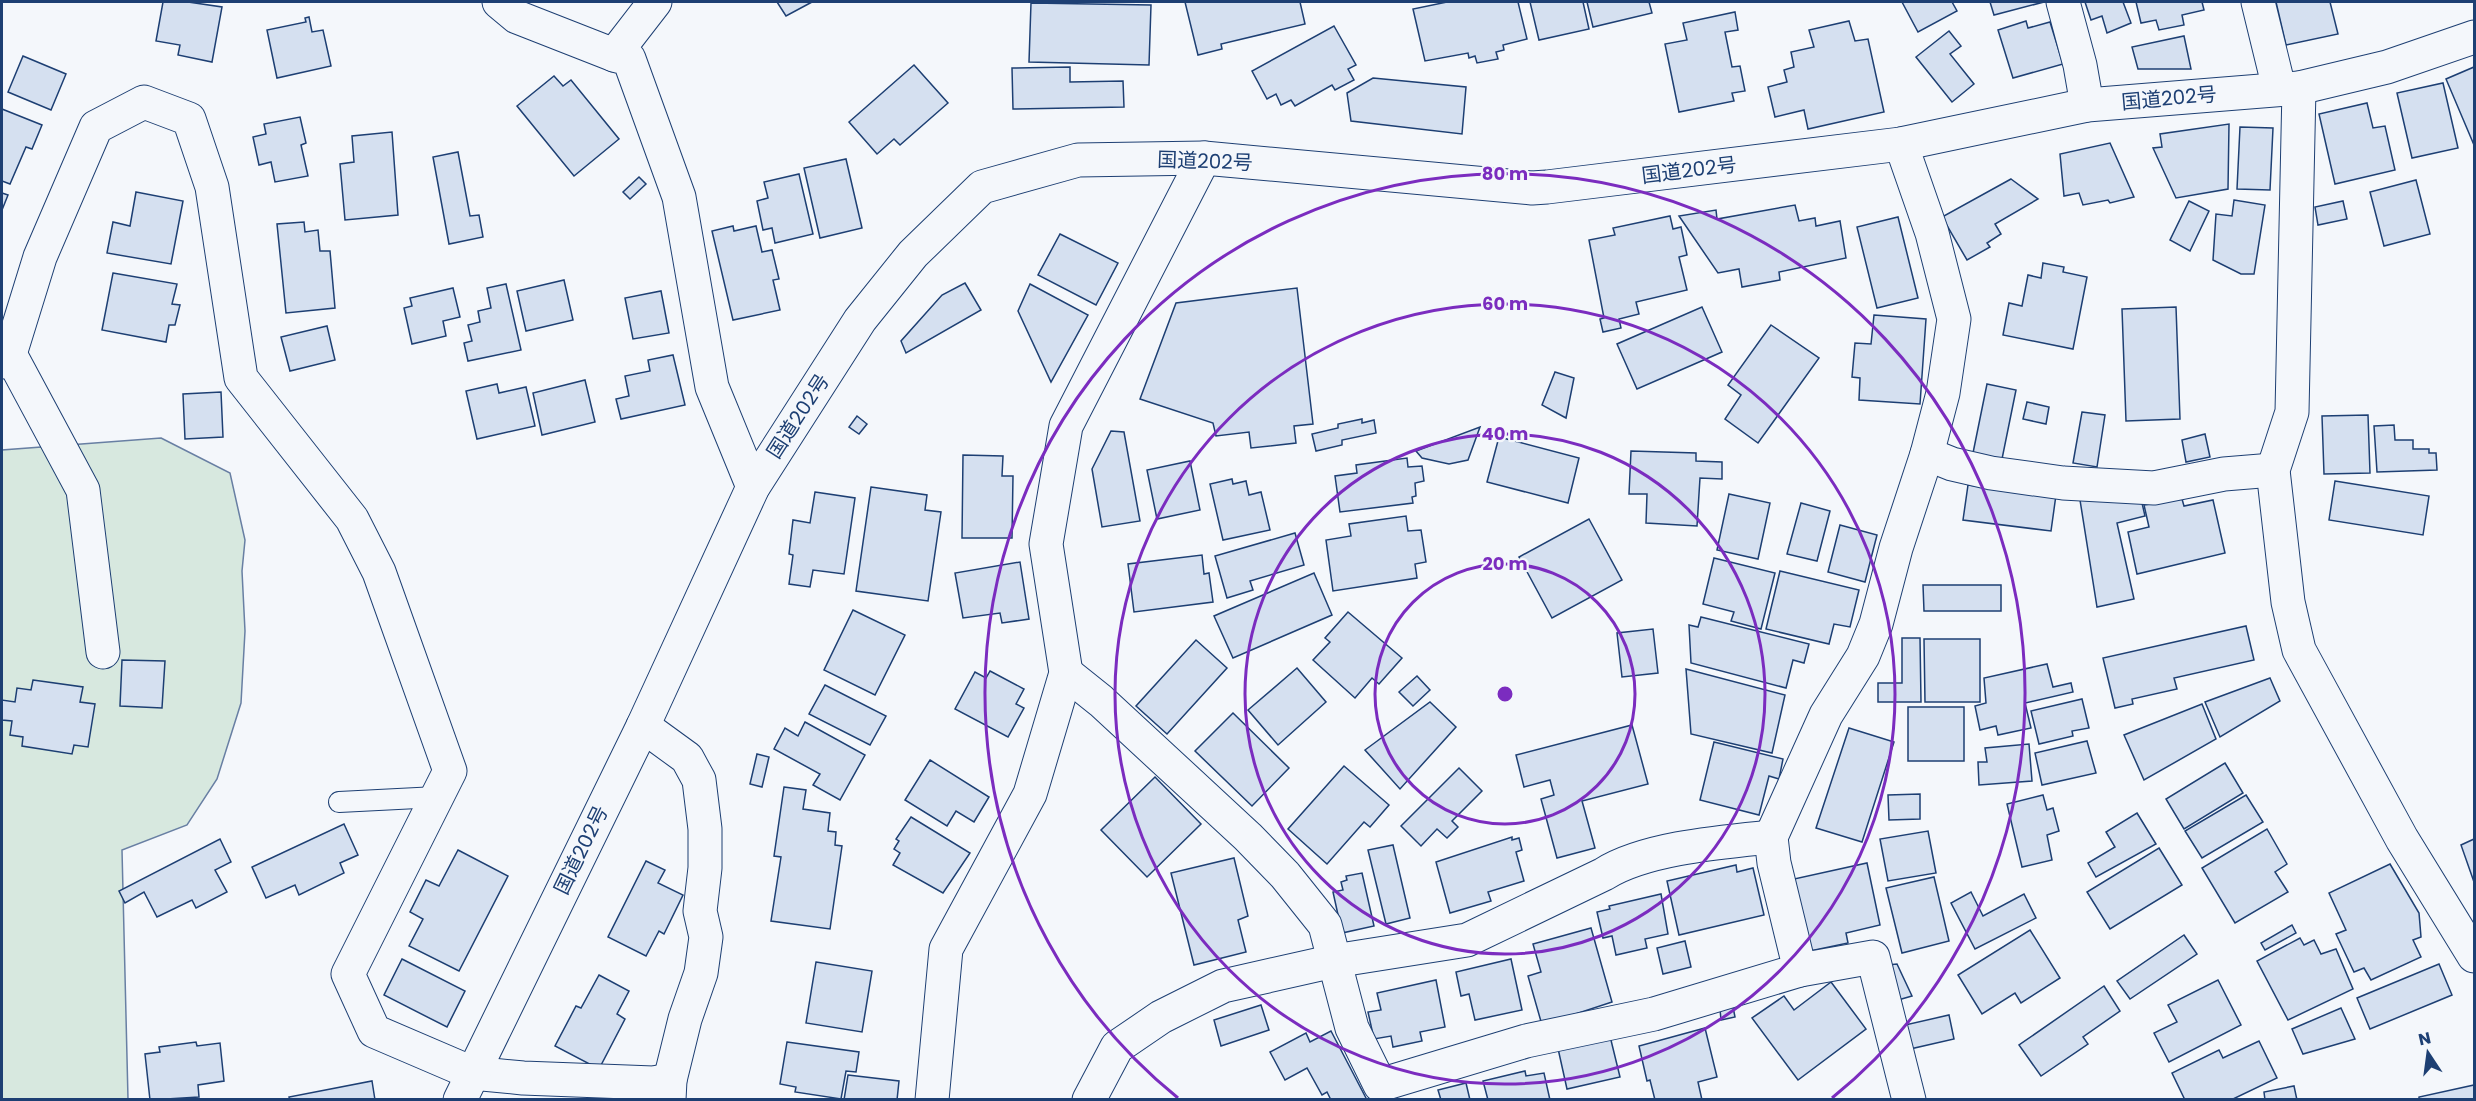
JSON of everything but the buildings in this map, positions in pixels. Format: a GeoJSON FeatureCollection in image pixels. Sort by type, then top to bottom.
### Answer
{"type":"FeatureCollection","features":[{"type":"Feature","properties":{"kind":"main road"},"geometry":{"type":"LineString","coordinates":[[499,2],[517,17],[629,59],[679,197],[712,387],[753,487]]}},
{"type":"Feature","properties":{"kind":"main road"},"geometry":{"type":"LineString","coordinates":[[614,55],[655,2]]}},
{"type":"Feature","properties":{"kind":"main road"},"geometry":{"type":"LineString","coordinates":[[2063,2],[2080,65],[2087,105]]}},
{"type":"Feature","properties":{"kind":"main road"},"geometry":{"type":"LineString","coordinates":[[2258,2],[2289,88],[2292,412],[2273,470],[2288,602],[2299,650],[2402,839],[2475,956]]}},
{"type":"Feature","properties":{"kind":"main road","name":"国道202号"},"geometry":{"type":"LineString","coordinates":[[466,1086],[643,726],[753,487],[860,320],[913,254],[982,187],[1078,160],[1204,158],[1532,188],[1901,144],[2087,105],[2289,88],[2387,67],[2475,37]]}},
{"type":"Feature","properties":{"kind":"main road"},"geometry":{"type":"LineString","coordinates":[[103,652],[83,490],[6,358],[40,257],[96,127],[144,102],[189,119],[212,188],[241,378],[352,519],[380,572],[450,771],[348,974],[374,1031],[466,1086],[523,1078],[653,1083],[670,1090],[685,1018],[701,973],[706,937],[700,911],[705,868],[705,829],[699,780],[687,758],[643,726]]}},
{"type":"Feature","properties":{"kind":"main road"},"geometry":{"type":"LineString","coordinates":[[1800,970],[1774,863],[1771,837],[1826,715],[1863,656],[1872,635],[1896,548],[1928,454],[1943,393],[1954,319],[1932,233],[1901,144]]}},
{"type":"Feature","properties":{"kind":"main road"},"geometry":{"type":"LineString","coordinates":[[932,1100],[946,949],[1030,794],[1066,673],[1046,544],[1066,426],[1204,158]]}},
{"type":"Feature","properties":{"kind":"main road"},"geometry":{"type":"LineString","coordinates":[[1928,454],[1952,464],[2001,474],[2063,483],[2154,488],[2224,474],[2273,470]]}},
{"type":"Feature","properties":{"kind":"main road"},"geometry":{"type":"LineString","coordinates":[[1066,673],[1101,701],[1248,837],[1285,875],[1325,926],[1352,1028],[1380,1084],[1526,1041],[1654,1014],[1800,970],[1873,957],[1909,1100]]}},
{"type":"Feature","properties":{"kind":"main road"},"geometry":{"type":"LineString","coordinates":[[1089,1100],[1117,1047],[1161,1017],[1223,986],[1334,961],[1467,940],[1604,874],[1621,863],[1708,843],[1771,837]]}},
{"type":"Feature","properties":{"kind":"lane"},"geometry":{"type":"LineString","coordinates":[[339,802],[437,797]]}},
{"type":"Feature","properties":{"kind":"shaded area"},"geometry":{"type":"Polygon","coordinates":[[[161,438],[230,473],[245,540],[242,571],[245,631],[241,703],[217,779],[187,825],[122,850],[128,1099],[2,1099],[2,450],[161,438]]]}}]}
